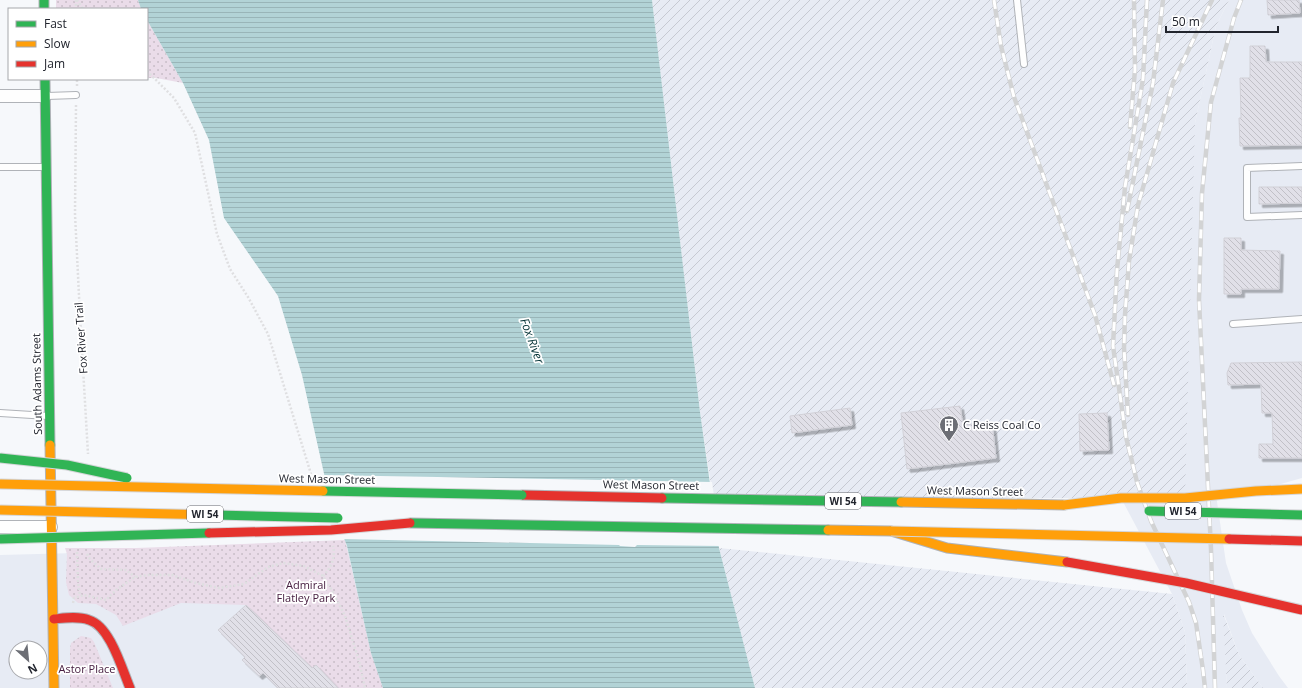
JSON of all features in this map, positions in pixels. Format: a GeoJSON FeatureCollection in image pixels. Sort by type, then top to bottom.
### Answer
{"type":"FeatureCollection","features":[{"type":"Feature","properties":{"kind":"main road","name":"South Adams Street"},"geometry":{"type":"LineString","coordinates":[[45,80],[54,688]]}},
{"type":"Feature","properties":{"kind":"main road"},"geometry":{"type":"LineString","coordinates":[[0,458],[67,465],[171,487]]}},
{"type":"Feature","properties":{"kind":"main road","name":"West Mason Street"},"geometry":{"type":"LineString","coordinates":[[0,484],[1064,505],[1107,509]]}},
{"type":"Feature","properties":{"kind":"main road"},"geometry":{"type":"LineString","coordinates":[[1064,505],[1121,498],[1185,498],[1256,491],[1302,489]]}},
{"type":"Feature","properties":{"kind":"main road","name":"WI 54"},"geometry":{"type":"LineString","coordinates":[[0,510],[351,519],[410,523],[891,531],[1302,541]]}},
{"type":"Feature","properties":{"kind":"main road","name":"WI 54"},"geometry":{"type":"LineString","coordinates":[[1138,511],[1302,514]]}},
{"type":"Feature","properties":{"kind":"main road"},"geometry":{"type":"LineString","coordinates":[[0,539],[331,530],[410,523]]}},
{"type":"Feature","properties":{"kind":"main road"},"geometry":{"type":"LineString","coordinates":[[891,531],[947,548],[1067,562],[1152,576],[1302,610]]}},
{"type":"Feature","properties":{"kind":"main road"},"geometry":{"type":"LineString","coordinates":[[54,619],[69,618],[91,620],[103,630],[108,636],[130,688]]}},
{"type":"Feature","properties":{"kind":"street"},"geometry":{"type":"LineString","coordinates":[[0,96],[45,96]]}},
{"type":"Feature","properties":{"kind":"street"},"geometry":{"type":"LineString","coordinates":[[0,527],[51,527]]}},
{"type":"Feature","properties":{"kind":"lane"},"geometry":{"type":"LineString","coordinates":[[1017,0],[1024,64]]}},
{"type":"Feature","properties":{"kind":"lane"},"geometry":{"type":"LineString","coordinates":[[45,96],[76,95]]}},
{"type":"Feature","properties":{"kind":"lane"},"geometry":{"type":"LineString","coordinates":[[1302,166],[1247,168],[1247,217],[1302,215]]}},
{"type":"Feature","properties":{"kind":"lane"},"geometry":{"type":"LineString","coordinates":[[0,167],[46,167]]}},
{"type":"Feature","properties":{"kind":"lane"},"geometry":{"type":"LineString","coordinates":[[1233,324],[1302,319]]}},
{"type":"Feature","properties":{"kind":"lane"},"geometry":{"type":"LineString","coordinates":[[0,413],[50,416]]}},
{"type":"Feature","properties":{"kind":"path"},"geometry":{"type":"LineString","coordinates":[[76,0],[82,8]]}},
{"type":"Feature","properties":{"kind":"path"},"geometry":{"type":"LineString","coordinates":[[148,72],[174,98],[194,133],[217,234],[230,269],[248,296],[268,334],[312,478]]}},
{"type":"Feature","properties":{"kind":"path","name":"Fox River Trail"},"geometry":{"type":"LineString","coordinates":[[77,80],[75,214],[88,458]]}},
{"type":"Feature","properties":{"kind":"path"},"geometry":{"type":"LineString","coordinates":[[323,576],[329,569],[335,553],[332,545]]}},
{"type":"Feature","properties":{"kind":"path"},"geometry":{"type":"LineString","coordinates":[[77,547],[77,568],[80,596]]}},
{"type":"Feature","properties":{"kind":"path"},"geometry":{"type":"LineString","coordinates":[[86,552],[101,569],[126,570],[135,577]]}},
{"type":"Feature","properties":{"kind":"path"},"geometry":{"type":"LineString","coordinates":[[69,618],[74,598],[84,595],[106,600],[116,590],[135,577],[147,575],[172,575],[196,583],[219,588],[244,584],[268,568],[282,563],[304,566],[323,576],[345,616],[359,661],[365,688]]}},
{"type":"Feature","properties":{"kind":"shaded area"},"geometry":{"type":"Polygon","coordinates":[[[652,0],[1229,0],[1216,26],[1195,123],[1185,498],[713,499],[700,412],[652,0]]]}},
{"type":"Feature","properties":{"kind":"shaded area"},"geometry":{"type":"Polygon","coordinates":[[[1229,0],[1302,0],[1302,478],[1256,491],[1216,495],[1226,563],[1242,610],[1252,633],[1288,688],[1263,688],[1239,655],[1224,614],[1227,688],[1187,688],[1185,632],[1172,594],[1121,498],[1195,123],[1216,26],[1229,0]]]}},
{"type":"Feature","properties":{"kind":"shaded area"},"geometry":{"type":"Polygon","coordinates":[[[347,546],[371,653],[383,688],[0,688],[0,555],[347,546]]]}},
{"type":"Feature","properties":{"kind":"shaded area"},"geometry":{"type":"Polygon","coordinates":[[[719,548],[1172,594],[1185,632],[1187,688],[755,688],[719,548]]]}},
{"type":"Feature","properties":{"kind":"shaded area"},"geometry":{"type":"Polygon","coordinates":[[[1223,613],[1239,655],[1263,688],[1227,688],[1223,613]]]}},
{"type":"Feature","properties":{"kind":"green space"},"geometry":{"type":"Polygon","coordinates":[[[56,0],[138,0],[141,8],[56,8],[56,0]]]}},
{"type":"Feature","properties":{"kind":"green space"},"geometry":{"type":"Polygon","coordinates":[[[148,22],[183,83],[148,78],[148,22]]]}},
{"type":"Feature","properties":{"kind":"green space","name":"Admiral Flatley Park"},"geometry":{"type":"Polygon","coordinates":[[[345,540],[371,653],[383,688],[335,688],[332,682],[316,666],[312,668],[246,605],[181,603],[123,626],[116,615],[96,604],[78,603],[69,595],[66,582],[67,554],[65,548],[136,548],[345,540]]]}},
{"type":"Feature","properties":{"kind":"green space","name":"Astor Place"},"geometry":{"type":"Polygon","coordinates":[[[81,636],[91,638],[94,642],[113,688],[70,688],[71,643],[81,636]]]}},
{"type":"Feature","properties":{"kind":"water","name":"Fox River"},"geometry":{"type":"Polygon","coordinates":[[[138,0],[652,0],[700,412],[719,548],[755,688],[383,688],[371,653],[347,546],[331,505],[302,375],[278,296],[224,218],[209,140],[183,83],[148,22],[148,8],[141,8],[138,0]]]}},
{"type":"Feature","properties":{"kind":"pier"},"geometry":{"type":"Polygon","coordinates":[[[322,475],[712,482],[721,546],[637,545],[635,547],[619,545],[343,539],[329,506],[322,475]]]}},
{"type":"Feature","properties":{"kind":"building"},"geometry":{"type":"Polygon","coordinates":[[[1267,0],[1299,0],[1300,13],[1268,15],[1267,0]]]}},
{"type":"Feature","properties":{"kind":"building"},"geometry":{"type":"Polygon","coordinates":[[[1250,46],[1265,46],[1266,62],[1302,62],[1302,145],[1240,146],[1240,78],[1250,78],[1250,46]]]}},
{"type":"Feature","properties":{"kind":"building"},"geometry":{"type":"Polygon","coordinates":[[[1259,187],[1302,187],[1302,203],[1259,204],[1259,187]]]}},
{"type":"Feature","properties":{"kind":"building"},"geometry":{"type":"Polygon","coordinates":[[[1224,238],[1241,238],[1241,250],[1280,251],[1279,289],[1241,289],[1241,294],[1224,294],[1224,238]]]}},
{"type":"Feature","properties":{"kind":"building"},"geometry":{"type":"Polygon","coordinates":[[[1302,362],[1302,458],[1259,458],[1259,444],[1273,444],[1272,413],[1262,413],[1261,384],[1228,385],[1227,373],[1231,363],[1302,362]]]}},
{"type":"Feature","properties":{"kind":"building","name":"C Reiss Coal Co"},"geometry":{"type":"Polygon","coordinates":[[[960,406],[963,425],[992,422],[996,458],[907,469],[901,413],[960,406]]]}},
{"type":"Feature","properties":{"kind":"building"},"geometry":{"type":"Polygon","coordinates":[[[850,408],[852,425],[792,433],[790,416],[850,408]]]}},
{"type":"Feature","properties":{"kind":"building"},"geometry":{"type":"Polygon","coordinates":[[[1107,413],[1109,450],[1080,451],[1079,414],[1107,413]]]}},
{"type":"Feature","properties":{"kind":"building"},"geometry":{"type":"Polygon","coordinates":[[[246,605],[312,668],[316,665],[338,688],[278,688],[263,673],[259,676],[242,660],[245,657],[218,630],[246,605]]]}},
{"type":"Feature","properties":{"kind":"railway"},"geometry":{"type":"LineString","coordinates":[[994,0],[1001,46],[1014,97],[1095,315],[1114,385]]}},
{"type":"Feature","properties":{"kind":"railway"},"geometry":{"type":"LineString","coordinates":[[1130,127],[1135,70],[1134,0]]}},
{"type":"Feature","properties":{"kind":"railway"},"geometry":{"type":"LineString","coordinates":[[1147,0],[1143,79],[1125,187],[1117,270],[1113,346],[1126,437],[1137,482],[1151,521],[1189,602],[1196,623],[1205,688]]}},
{"type":"Feature","properties":{"kind":"railway"},"geometry":{"type":"LineString","coordinates":[[1127,211],[1153,83],[1163,0]]}},
{"type":"Feature","properties":{"kind":"railway"},"geometry":{"type":"LineString","coordinates":[[1128,415],[1124,348],[1125,315],[1129,261],[1138,205],[1173,83],[1212,0]]}},
{"type":"Feature","properties":{"kind":"railway"},"geometry":{"type":"LineString","coordinates":[[1215,688],[1211,549],[1199,300],[1202,193],[1211,102],[1234,18],[1241,0]]}},
{"type":"Feature","properties":{"kind":"traffic: fast"},"geometry":{"type":"LineString","coordinates":[[44,0],[44,8]]}},
{"type":"Feature","properties":{"kind":"traffic: fast"},"geometry":{"type":"LineString","coordinates":[[45,80],[50,445]]}},
{"type":"Feature","properties":{"kind":"traffic: fast"},"geometry":{"type":"LineString","coordinates":[[0,458],[67,465],[127,478]]}},
{"type":"Feature","properties":{"kind":"traffic: fast"},"geometry":{"type":"LineString","coordinates":[[323,491],[522,495]]}},
{"type":"Feature","properties":{"kind":"traffic: fast"},"geometry":{"type":"LineString","coordinates":[[662,498],[901,502]]}},
{"type":"Feature","properties":{"kind":"traffic: fast"},"geometry":{"type":"LineString","coordinates":[[1149,511],[1302,515]]}},
{"type":"Feature","properties":{"kind":"traffic: fast"},"geometry":{"type":"LineString","coordinates":[[216,515],[338,518]]}},
{"type":"Feature","properties":{"kind":"traffic: fast"},"geometry":{"type":"LineString","coordinates":[[410,523],[828,530]]}},
{"type":"Feature","properties":{"kind":"traffic: fast"},"geometry":{"type":"LineString","coordinates":[[0,539],[209,533]]}},
{"type":"Feature","properties":{"kind":"traffic: slow"},"geometry":{"type":"LineString","coordinates":[[50,445],[54,688]]}},
{"type":"Feature","properties":{"kind":"traffic: slow"},"geometry":{"type":"LineString","coordinates":[[0,484],[323,491]]}},
{"type":"Feature","properties":{"kind":"traffic: slow"},"geometry":{"type":"LineString","coordinates":[[1064,505],[1121,498],[1185,498],[1256,491],[1302,489]]}},
{"type":"Feature","properties":{"kind":"traffic: slow"},"geometry":{"type":"LineString","coordinates":[[901,502],[1064,505]]}},
{"type":"Feature","properties":{"kind":"traffic: slow"},"geometry":{"type":"LineString","coordinates":[[0,510],[216,515]]}},
{"type":"Feature","properties":{"kind":"traffic: slow"},"geometry":{"type":"LineString","coordinates":[[828,530],[891,531],[947,548],[1067,562]]}},
{"type":"Feature","properties":{"kind":"traffic: slow"},"geometry":{"type":"LineString","coordinates":[[891,531],[1229,539]]}},
{"type":"Feature","properties":{"kind":"traffic: jam"},"geometry":{"type":"LineString","coordinates":[[522,495],[662,498]]}},
{"type":"Feature","properties":{"kind":"traffic: jam"},"geometry":{"type":"LineString","coordinates":[[209,533],[331,530],[410,523]]}},
{"type":"Feature","properties":{"kind":"traffic: jam"},"geometry":{"type":"LineString","coordinates":[[1229,539],[1302,541]]}},
{"type":"Feature","properties":{"kind":"traffic: jam"},"geometry":{"type":"LineString","coordinates":[[1067,562],[1186,583],[1302,610]]}},
{"type":"Feature","properties":{"kind":"traffic: jam"},"geometry":{"type":"LineString","coordinates":[[54,619],[80,618],[89,620],[103,630],[114,649],[130,688]]}},
{"type":"Feature","properties":{"kind":"place","name":"C Reiss Coal Co"},"geometry":{"type":"Point","coordinates":[949,442]}}]}
